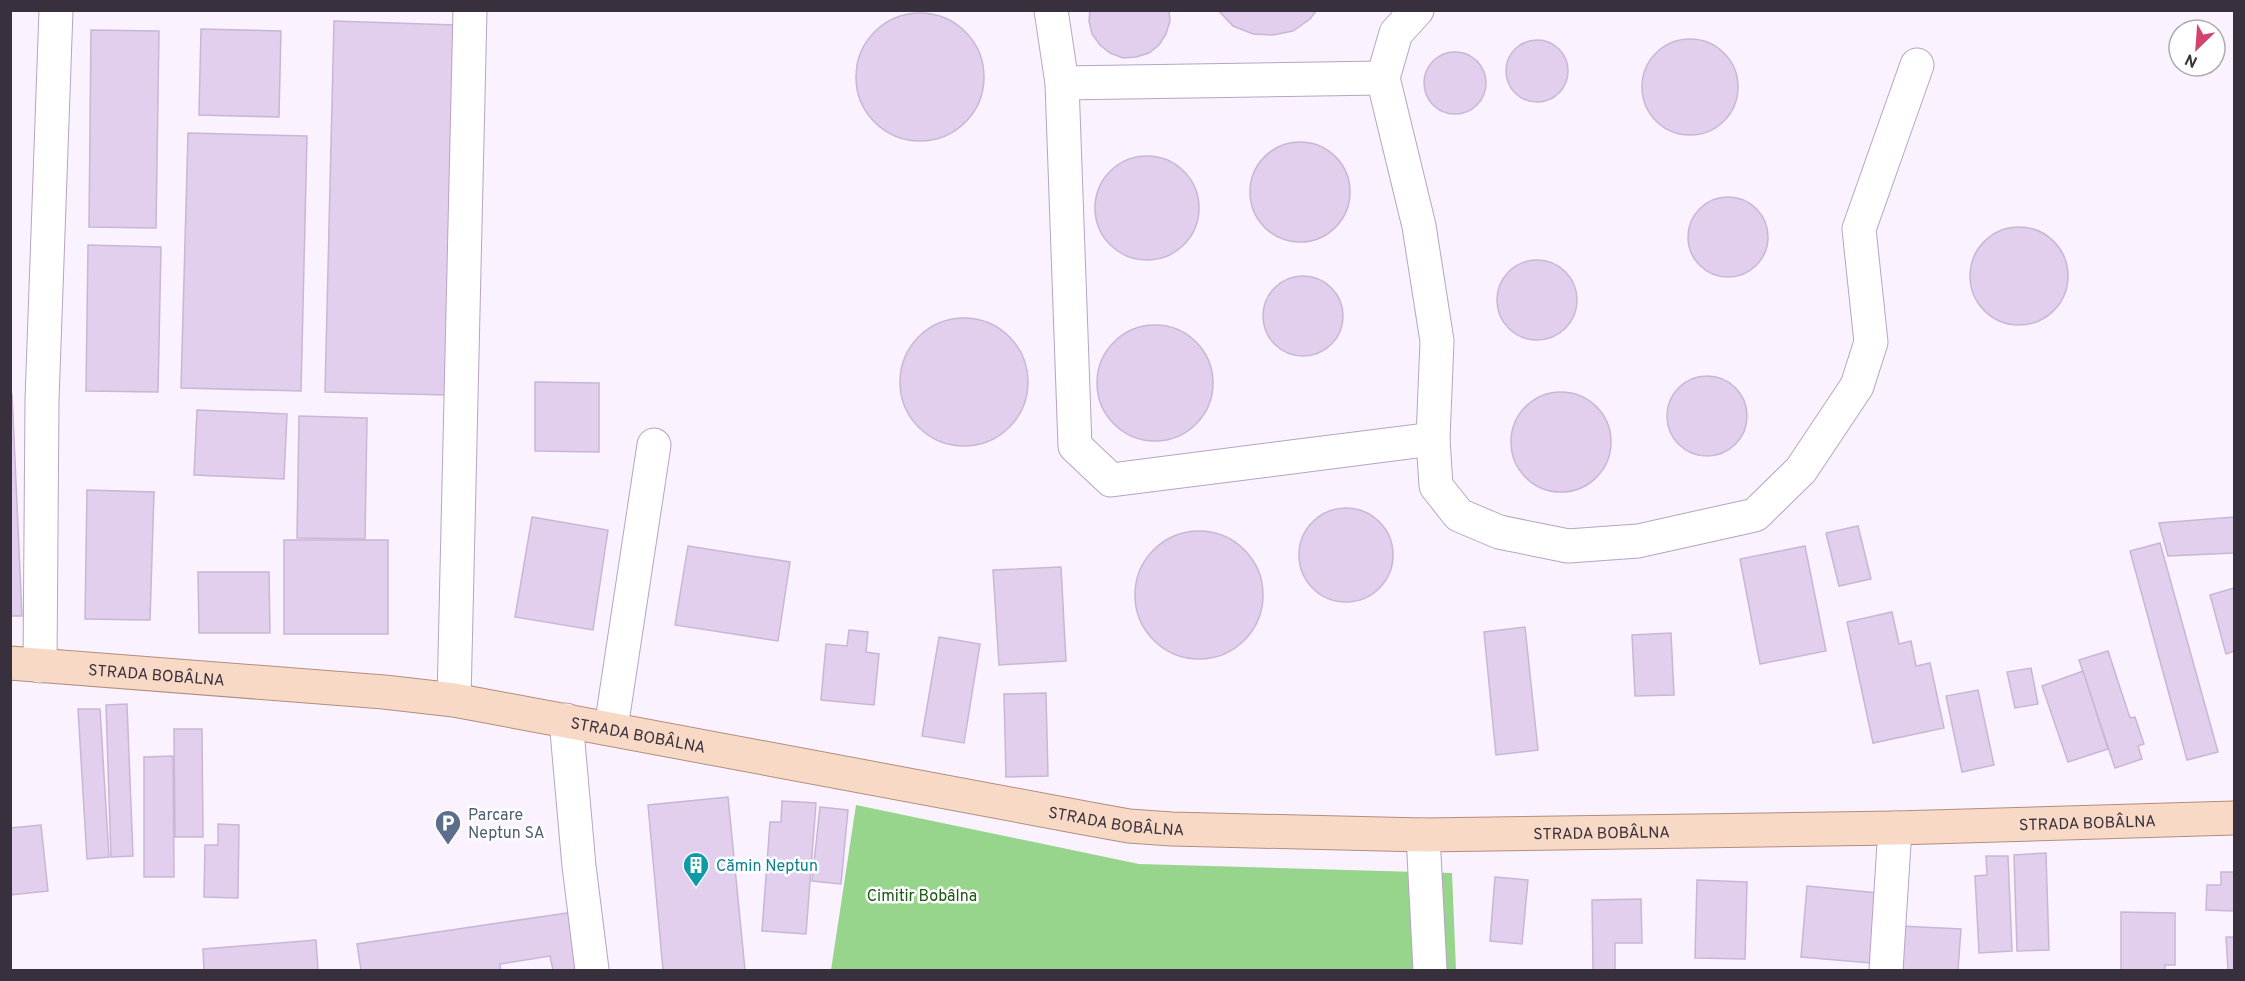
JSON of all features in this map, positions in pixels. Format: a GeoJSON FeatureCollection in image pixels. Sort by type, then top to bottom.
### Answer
{"type":"FeatureCollection","features":[{"type":"Feature","properties":{"kind":"main road","name":"STRADA BOBÂLNA"},"geometry":{"type":"LineString","coordinates":[[25,664],[384,692],[454,700],[1129,826],[1423,835],[1895,828],[2235,818]]}},
{"type":"Feature","properties":{"kind":"street"},"geometry":{"type":"LineString","coordinates":[[25,664],[42,400],[56,10]]}},
{"type":"Feature","properties":{"kind":"street"},"geometry":{"type":"LineString","coordinates":[[454,700],[470,10]]}},
{"type":"Feature","properties":{"kind":"street"},"geometry":{"type":"LineString","coordinates":[[1051,10],[1062,83],[1075,446],[1111,480],[1433,439]]}},
{"type":"Feature","properties":{"kind":"street"},"geometry":{"type":"LineString","coordinates":[[1413,13],[1396,33],[1383,78],[1419,226],[1437,341],[1433,439],[1436,486],[1459,515],[1499,532],[1568,546],[1638,541],[1755,515],[1801,470],[1857,386],[1871,342],[1859,229],[1917,65]]}},
{"type":"Feature","properties":{"kind":"street"},"geometry":{"type":"LineString","coordinates":[[1062,83],[1383,78]]}},
{"type":"Feature","properties":{"kind":"street"},"geometry":{"type":"LineString","coordinates":[[611,728],[654,445]]}},
{"type":"Feature","properties":{"kind":"street"},"geometry":{"type":"LineString","coordinates":[[566,720],[579,866],[592,970]]}},
{"type":"Feature","properties":{"kind":"street"},"geometry":{"type":"LineString","coordinates":[[1886,970],[1895,828]]}},
{"type":"Feature","properties":{"kind":"street"},"geometry":{"type":"LineString","coordinates":[[1423,835],[1431,970]]}},
{"type":"Feature","properties":{"kind":"green space","name":"Cimitir Bobâlna"},"geometry":{"type":"Polygon","coordinates":[[[856,805],[1139,864],[1452,873],[1456,970],[831,970],[856,805]]]}},
{"type":"Feature","properties":{"kind":"building"},"geometry":{"type":"Polygon","coordinates":[[[1090,10],[1169,10],[1170,21],[1159,45],[1149,53],[1123,58],[1110,53],[1092,34],[1089,21],[1090,10]]]}},
{"type":"Feature","properties":{"kind":"building"},"geometry":{"type":"Polygon","coordinates":[[[1218,10],[1317,10],[1310,19],[1293,31],[1273,35],[1253,34],[1233,26],[1218,10]]]}},
{"type":"Feature","properties":{"kind":"building"},"geometry":{"type":"Polygon","coordinates":[[[920,13],[945,18],[965,32],[979,52],[984,77],[979,102],[965,122],[945,136],[920,141],[895,136],[875,122],[861,102],[856,77],[861,52],[875,32],[895,18],[920,13]]]}},
{"type":"Feature","properties":{"kind":"building"},"geometry":{"type":"Polygon","coordinates":[[[334,21],[455,25],[446,395],[325,392],[334,21]]]}},
{"type":"Feature","properties":{"kind":"building"},"geometry":{"type":"Polygon","coordinates":[[[201,29],[281,31],[279,117],[199,115],[201,29]]]}},
{"type":"Feature","properties":{"kind":"building"},"geometry":{"type":"Polygon","coordinates":[[[91,30],[159,31],[156,228],[89,227],[91,30]]]}},
{"type":"Feature","properties":{"kind":"building"},"geometry":{"type":"Polygon","coordinates":[[[1690,39],[1708,43],[1724,53],[1734,69],[1738,87],[1734,105],[1724,121],[1708,131],[1690,135],[1672,131],[1656,121],[1646,105],[1642,87],[1646,69],[1656,53],[1672,43],[1690,39]]]}},
{"type":"Feature","properties":{"kind":"building"},"geometry":{"type":"Polygon","coordinates":[[[1537,40],[1554,45],[1559,49],[1563,54],[1568,71],[1563,88],[1559,93],[1554,97],[1537,102],[1520,97],[1515,93],[1511,88],[1506,71],[1511,54],[1515,49],[1520,45],[1537,40]]]}},
{"type":"Feature","properties":{"kind":"building"},"geometry":{"type":"Polygon","coordinates":[[[1455,52],[1472,57],[1477,61],[1481,66],[1486,83],[1481,100],[1477,105],[1472,109],[1455,114],[1438,109],[1433,105],[1429,100],[1424,83],[1429,66],[1433,61],[1438,57],[1455,52]]]}},
{"type":"Feature","properties":{"kind":"building"},"geometry":{"type":"Polygon","coordinates":[[[188,133],[307,136],[301,391],[181,388],[188,133]]]}},
{"type":"Feature","properties":{"kind":"building"},"geometry":{"type":"Polygon","coordinates":[[[1300,142],[1319,146],[1335,157],[1346,173],[1350,192],[1346,211],[1335,227],[1319,238],[1300,242],[1281,238],[1265,227],[1254,211],[1250,192],[1254,173],[1265,157],[1281,146],[1300,142]]]}},
{"type":"Feature","properties":{"kind":"building"},"geometry":{"type":"Polygon","coordinates":[[[1147,156],[1167,160],[1184,171],[1195,188],[1199,208],[1195,228],[1184,245],[1167,256],[1147,260],[1127,256],[1110,245],[1099,228],[1095,208],[1099,188],[1110,171],[1127,160],[1147,156]]]}},
{"type":"Feature","properties":{"kind":"building"},"geometry":{"type":"Polygon","coordinates":[[[1728,197],[1743,200],[1756,209],[1765,222],[1768,237],[1765,252],[1756,265],[1743,274],[1728,277],[1713,274],[1700,265],[1691,252],[1688,237],[1691,222],[1700,209],[1713,200],[1728,197]]]}},
{"type":"Feature","properties":{"kind":"building"},"geometry":{"type":"Polygon","coordinates":[[[2019,227],[2038,231],[2053,242],[2064,257],[2068,276],[2064,295],[2053,310],[2038,321],[2019,325],[2000,321],[1985,310],[1974,295],[1970,276],[1974,257],[1985,242],[2000,231],[2019,227]]]}},
{"type":"Feature","properties":{"kind":"building"},"geometry":{"type":"Polygon","coordinates":[[[88,245],[161,247],[158,392],[86,391],[88,245]]]}},
{"type":"Feature","properties":{"kind":"building"},"geometry":{"type":"Polygon","coordinates":[[[1537,260],[1552,263],[1565,272],[1574,285],[1577,300],[1574,315],[1565,328],[1552,337],[1537,340],[1522,337],[1509,328],[1500,315],[1497,300],[1500,285],[1509,272],[1522,263],[1537,260]]]}},
{"type":"Feature","properties":{"kind":"building"},"geometry":{"type":"Polygon","coordinates":[[[1303,276],[1318,279],[1331,288],[1340,301],[1343,316],[1340,331],[1331,344],[1318,353],[1303,356],[1288,353],[1275,344],[1266,331],[1263,316],[1266,301],[1275,288],[1288,279],[1303,276]]]}},
{"type":"Feature","properties":{"kind":"building"},"geometry":{"type":"Polygon","coordinates":[[[964,318],[989,323],[1009,337],[1023,357],[1028,382],[1023,407],[1009,427],[989,441],[964,446],[939,441],[919,427],[905,407],[900,382],[905,357],[919,337],[939,323],[964,318]]]}},
{"type":"Feature","properties":{"kind":"building"},"geometry":{"type":"Polygon","coordinates":[[[1155,325],[1177,330],[1196,342],[1208,361],[1213,383],[1208,405],[1196,424],[1177,436],[1155,441],[1133,436],[1114,424],[1102,405],[1097,383],[1102,361],[1114,342],[1133,330],[1155,325]]]}},
{"type":"Feature","properties":{"kind":"building"},"geometry":{"type":"Polygon","coordinates":[[[1707,376],[1722,379],[1735,388],[1744,401],[1747,416],[1744,431],[1735,444],[1722,453],[1707,456],[1692,453],[1679,444],[1670,431],[1667,416],[1670,401],[1679,388],[1692,379],[1707,376]]]}},
{"type":"Feature","properties":{"kind":"building"},"geometry":{"type":"Polygon","coordinates":[[[535,382],[599,383],[599,452],[535,451],[535,382]]]}},
{"type":"Feature","properties":{"kind":"building"},"geometry":{"type":"Polygon","coordinates":[[[1561,392],[1580,396],[1596,407],[1607,423],[1611,442],[1607,461],[1596,477],[1580,488],[1561,492],[1542,488],[1526,477],[1515,461],[1511,442],[1515,423],[1526,407],[1542,396],[1561,392]]]}},
{"type":"Feature","properties":{"kind":"building"},"geometry":{"type":"Polygon","coordinates":[[[10,394],[12,394],[22,616],[10,616],[10,394]]]}},
{"type":"Feature","properties":{"kind":"building"},"geometry":{"type":"Polygon","coordinates":[[[197,410],[287,414],[284,479],[194,475],[197,410]]]}},
{"type":"Feature","properties":{"kind":"building"},"geometry":{"type":"Polygon","coordinates":[[[299,416],[367,418],[365,539],[297,538],[299,416]]]}},
{"type":"Feature","properties":{"kind":"building"},"geometry":{"type":"Polygon","coordinates":[[[87,490],[154,492],[150,620],[85,619],[87,490]]]}},
{"type":"Feature","properties":{"kind":"building"},"geometry":{"type":"Polygon","coordinates":[[[1346,508],[1364,512],[1379,522],[1389,537],[1393,555],[1389,573],[1379,588],[1364,598],[1346,602],[1328,598],[1313,588],[1303,573],[1299,555],[1303,537],[1313,522],[1328,512],[1346,508]]]}},
{"type":"Feature","properties":{"kind":"building"},"geometry":{"type":"Polygon","coordinates":[[[532,517],[608,530],[593,630],[515,617],[532,517]]]}},
{"type":"Feature","properties":{"kind":"building"},"geometry":{"type":"Polygon","coordinates":[[[2234,517],[2234,553],[2168,556],[2159,523],[2234,517]]]}},
{"type":"Feature","properties":{"kind":"building"},"geometry":{"type":"Polygon","coordinates":[[[1858,526],[1871,579],[1839,586],[1826,533],[1858,526]]]}},
{"type":"Feature","properties":{"kind":"building"},"geometry":{"type":"Polygon","coordinates":[[[1199,531],[1224,536],[1244,550],[1258,570],[1263,595],[1258,620],[1244,640],[1224,654],[1199,659],[1174,654],[1154,640],[1140,620],[1135,595],[1140,570],[1154,550],[1174,536],[1199,531]]]}},
{"type":"Feature","properties":{"kind":"building"},"geometry":{"type":"Polygon","coordinates":[[[284,540],[388,540],[388,634],[284,634],[284,540]]]}},
{"type":"Feature","properties":{"kind":"building"},"geometry":{"type":"Polygon","coordinates":[[[2160,543],[2218,752],[2187,760],[2130,551],[2160,543]]]}},
{"type":"Feature","properties":{"kind":"building"},"geometry":{"type":"Polygon","coordinates":[[[688,546],[790,562],[778,641],[675,625],[688,546]]]}},
{"type":"Feature","properties":{"kind":"building"},"geometry":{"type":"Polygon","coordinates":[[[1805,546],[1826,651],[1760,664],[1740,559],[1805,546]]]}},
{"type":"Feature","properties":{"kind":"building"},"geometry":{"type":"Polygon","coordinates":[[[1061,567],[1066,661],[999,665],[993,570],[1061,567]]]}},
{"type":"Feature","properties":{"kind":"building"},"geometry":{"type":"Polygon","coordinates":[[[198,572],[269,572],[270,633],[199,633],[198,572]]]}},
{"type":"Feature","properties":{"kind":"building"},"geometry":{"type":"Polygon","coordinates":[[[2234,588],[2234,651],[2226,654],[2210,595],[2234,588]]]}},
{"type":"Feature","properties":{"kind":"building"},"geometry":{"type":"Polygon","coordinates":[[[1892,612],[1899,644],[1911,641],[1916,666],[1930,663],[1944,728],[1873,743],[1847,622],[1892,612]]]}},
{"type":"Feature","properties":{"kind":"building"},"geometry":{"type":"Polygon","coordinates":[[[1525,627],[1538,750],[1496,755],[1484,632],[1525,627]]]}},
{"type":"Feature","properties":{"kind":"building"},"geometry":{"type":"Polygon","coordinates":[[[849,630],[868,632],[866,652],[879,654],[874,705],[821,700],[826,644],[847,646],[849,630]]]}},
{"type":"Feature","properties":{"kind":"building"},"geometry":{"type":"Polygon","coordinates":[[[1671,633],[1674,695],[1635,696],[1632,635],[1671,633]]]}},
{"type":"Feature","properties":{"kind":"building"},"geometry":{"type":"Polygon","coordinates":[[[939,637],[980,644],[964,743],[922,736],[939,637]]]}},
{"type":"Feature","properties":{"kind":"building"},"geometry":{"type":"Polygon","coordinates":[[[2108,651],[2130,718],[2135,717],[2144,744],[2138,746],[2142,759],[2115,768],[2079,660],[2108,651]]]}},
{"type":"Feature","properties":{"kind":"building"},"geometry":{"type":"Polygon","coordinates":[[[2031,668],[2038,704],[2015,708],[2007,672],[2031,668]]]}},
{"type":"Feature","properties":{"kind":"building"},"geometry":{"type":"Polygon","coordinates":[[[2083,671],[2108,749],[2068,762],[2042,686],[2083,671]]]}},
{"type":"Feature","properties":{"kind":"building"},"geometry":{"type":"Polygon","coordinates":[[[1978,690],[1994,765],[1962,772],[1946,696],[1978,690]]]}},
{"type":"Feature","properties":{"kind":"building"},"geometry":{"type":"Polygon","coordinates":[[[1046,693],[1048,776],[1006,777],[1004,694],[1046,693]]]}},
{"type":"Feature","properties":{"kind":"building"},"geometry":{"type":"Polygon","coordinates":[[[127,704],[133,856],[111,857],[106,705],[127,704]]]}},
{"type":"Feature","properties":{"kind":"building"},"geometry":{"type":"Polygon","coordinates":[[[78,709],[100,709],[109,857],[87,859],[78,709]]]}},
{"type":"Feature","properties":{"kind":"building"},"geometry":{"type":"Polygon","coordinates":[[[174,729],[202,729],[203,837],[175,837],[174,729]]]}},
{"type":"Feature","properties":{"kind":"building"},"geometry":{"type":"Polygon","coordinates":[[[173,756],[174,877],[144,877],[144,757],[173,756]]]}},
{"type":"Feature","properties":{"kind":"building","name":"Cămin Neptun"},"geometry":{"type":"Polygon","coordinates":[[[728,797],[745,970],[663,970],[648,805],[728,797]]]}},
{"type":"Feature","properties":{"kind":"building"},"geometry":{"type":"Polygon","coordinates":[[[782,801],[816,803],[806,934],[762,931],[770,822],[781,822],[782,801]]]}},
{"type":"Feature","properties":{"kind":"building"},"geometry":{"type":"Polygon","coordinates":[[[820,807],[848,810],[841,884],[812,881],[820,807]]]}},
{"type":"Feature","properties":{"kind":"building"},"geometry":{"type":"Polygon","coordinates":[[[218,824],[239,825],[238,898],[204,897],[205,845],[218,845],[218,824]]]}},
{"type":"Feature","properties":{"kind":"building"},"geometry":{"type":"Polygon","coordinates":[[[41,825],[48,891],[10,895],[10,828],[41,825]]]}},
{"type":"Feature","properties":{"kind":"building"},"geometry":{"type":"Polygon","coordinates":[[[2046,853],[2049,950],[2017,951],[2014,855],[2046,853]]]}},
{"type":"Feature","properties":{"kind":"building"},"geometry":{"type":"Polygon","coordinates":[[[1986,856],[2008,856],[2012,951],[1979,953],[1975,876],[1987,875],[1986,856]]]}},
{"type":"Feature","properties":{"kind":"building"},"geometry":{"type":"Polygon","coordinates":[[[2221,872],[2234,872],[2234,911],[2206,910],[2207,885],[2221,885],[2221,872]]]}},
{"type":"Feature","properties":{"kind":"building"},"geometry":{"type":"Polygon","coordinates":[[[1495,877],[1528,880],[1522,944],[1490,941],[1495,877]]]}},
{"type":"Feature","properties":{"kind":"building"},"geometry":{"type":"Polygon","coordinates":[[[1697,880],[1747,882],[1745,959],[1695,958],[1697,880]]]}},
{"type":"Feature","properties":{"kind":"building"},"geometry":{"type":"Polygon","coordinates":[[[1807,886],[1878,893],[1871,963],[1801,957],[1807,886]]]}},
{"type":"Feature","properties":{"kind":"building"},"geometry":{"type":"Polygon","coordinates":[[[1641,899],[1642,943],[1615,943],[1615,970],[1593,970],[1592,900],[1641,899]]]}},
{"type":"Feature","properties":{"kind":"building"},"geometry":{"type":"Polygon","coordinates":[[[573,912],[582,970],[553,970],[550,956],[500,964],[501,970],[361,970],[357,944],[573,912]]]}},
{"type":"Feature","properties":{"kind":"building"},"geometry":{"type":"Polygon","coordinates":[[[2121,912],[2175,913],[2175,965],[2165,965],[2165,970],[2121,970],[2121,912]]]}},
{"type":"Feature","properties":{"kind":"building"},"geometry":{"type":"Polygon","coordinates":[[[1900,926],[1961,929],[1958,970],[1898,970],[1900,926]]]}},
{"type":"Feature","properties":{"kind":"building"},"geometry":{"type":"Polygon","coordinates":[[[2226,937],[2234,937],[2234,970],[2228,970],[2226,937]]]}},
{"type":"Feature","properties":{"kind":"building"},"geometry":{"type":"Polygon","coordinates":[[[316,940],[318,970],[204,970],[203,949],[316,940]]]}},
{"type":"Feature","properties":{"kind":"place","name":"Parcare Neptun SA"},"geometry":{"type":"Point","coordinates":[448,846]}},
{"type":"Feature","properties":{"kind":"place","name":"Cămin Neptun"},"geometry":{"type":"Point","coordinates":[696,888]}}]}
